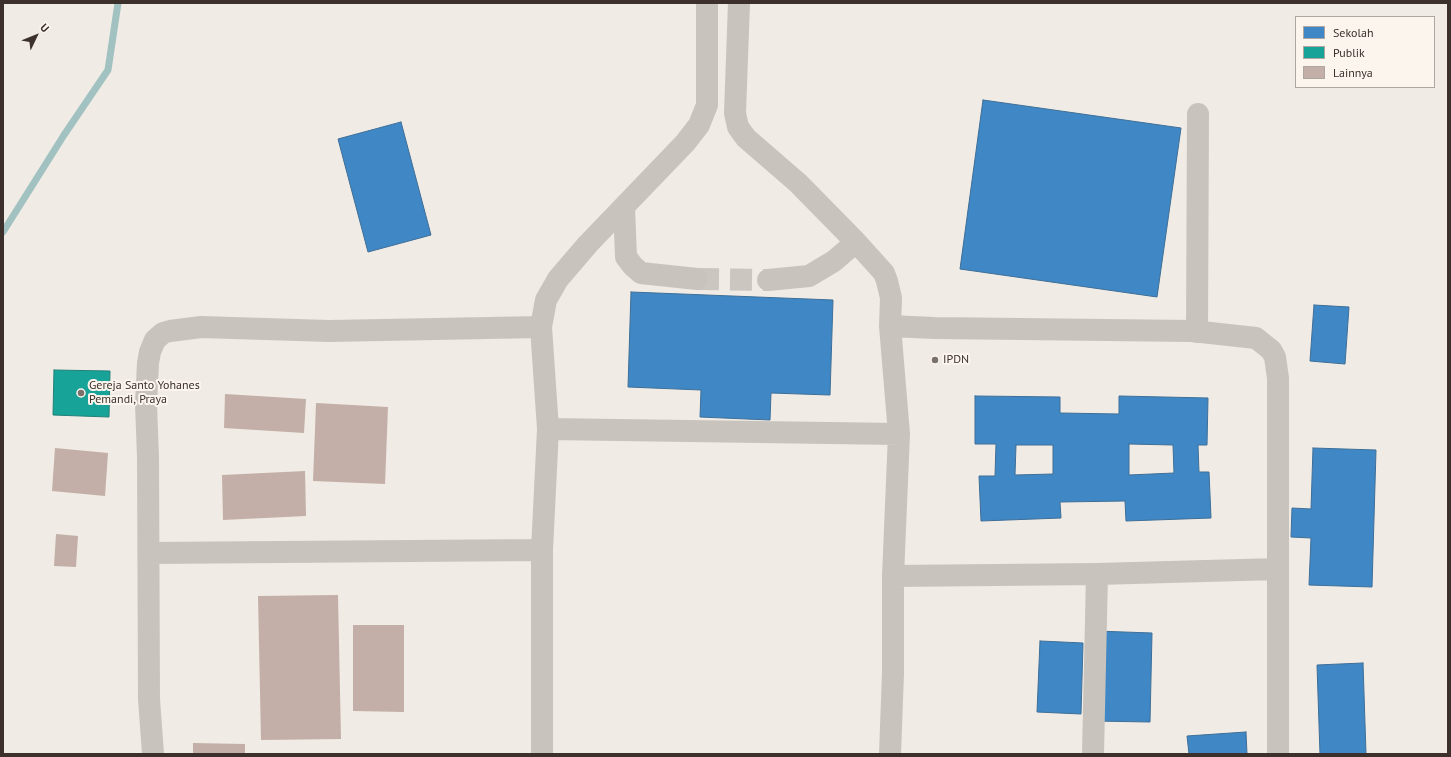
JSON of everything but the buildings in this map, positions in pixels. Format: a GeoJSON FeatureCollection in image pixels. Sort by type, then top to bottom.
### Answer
{"type":"FeatureCollection","features":[{"type":"Feature","properties":{"kind":"lane"},"geometry":{"type":"LineString","coordinates":[[542,754],[542,550],[548,429],[541,327],[546,300],[558,280],[696,130],[706,110],[707,3]]}},
{"type":"Feature","properties":{"kind":"lane"},"geometry":{"type":"LineString","coordinates":[[739,3],[735,113],[738,126],[746,138],[798,183],[884,273],[891,298],[890,326],[899,434],[893,576],[893,673],[890,754]]}},
{"type":"Feature","properties":{"kind":"lane"},"geometry":{"type":"LineString","coordinates":[[1197,332],[1198,114]]}},
{"type":"Feature","properties":{"kind":"lane"},"geometry":{"type":"LineString","coordinates":[[624,207],[626,257],[633,266],[641,272],[697,279]]}},
{"type":"Feature","properties":{"kind":"lane"},"geometry":{"type":"LineString","coordinates":[[768,280],[809,276],[834,261],[856,242]]}},
{"type":"Feature","properties":{"kind":"lane"},"geometry":{"type":"LineString","coordinates":[[890,326],[1197,332],[1256,338],[1267,346],[1275,357],[1278,378],[1278,754]]}},
{"type":"Feature","properties":{"kind":"lane"},"geometry":{"type":"LineString","coordinates":[[153,754],[149,699],[149,553],[146,404],[148,363],[150,352],[155,340],[163,333],[201,327],[329,331],[541,327]]}},
{"type":"Feature","properties":{"kind":"lane"},"geometry":{"type":"LineString","coordinates":[[548,429],[899,434]]}},
{"type":"Feature","properties":{"kind":"lane"},"geometry":{"type":"LineString","coordinates":[[149,553],[542,550]]}},
{"type":"Feature","properties":{"kind":"lane"},"geometry":{"type":"LineString","coordinates":[[893,576],[1097,574],[1278,569]]}},
{"type":"Feature","properties":{"kind":"lane"},"geometry":{"type":"LineString","coordinates":[[1093,754],[1097,574]]}},
{"type":"Feature","properties":{"kind":"waterway"},"geometry":{"type":"LineString","coordinates":[[3,232],[64,135],[108,70],[118,3]]}},
{"type":"Feature","properties":{"kind":"tunnel"},"geometry":{"type":"LineString","coordinates":[[697,279],[768,280]]}},
{"type":"Feature","properties":{"kind":"place","name":"IPDN"},"geometry":{"type":"Point","coordinates":[935,360]}},
{"type":"Feature","properties":{"kind":"place","name":"Gereja Santo Yohanes Pemandi, Praya"},"geometry":{"type":"Point","coordinates":[81,393]}}]}
